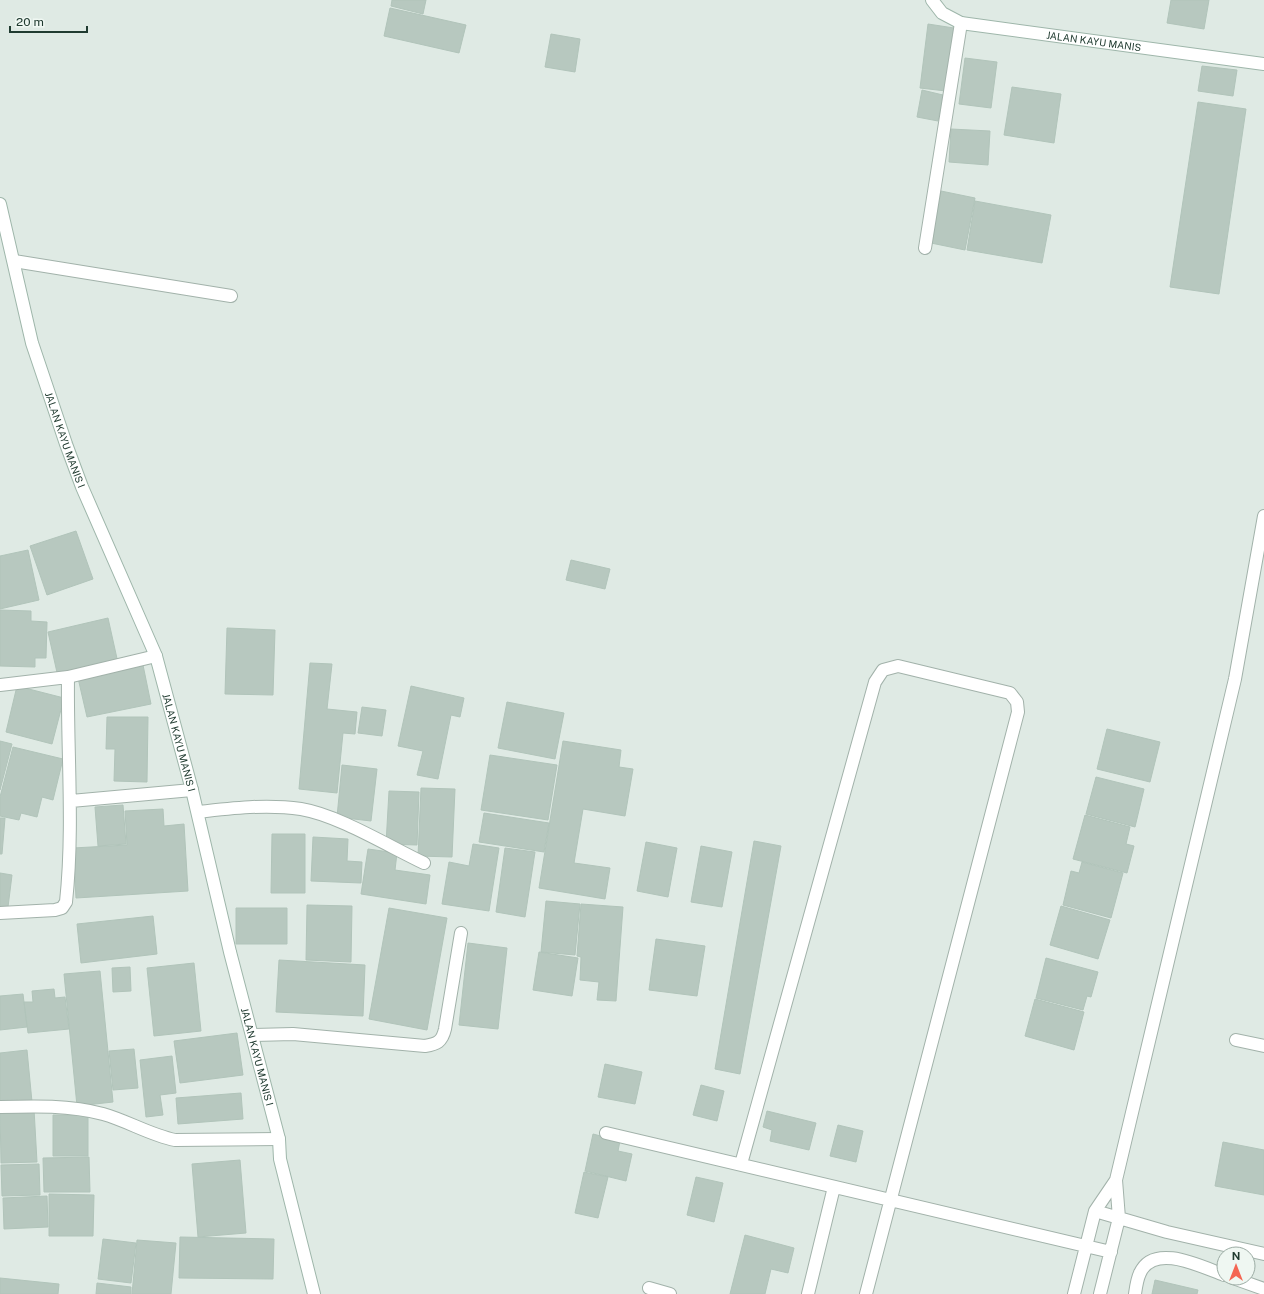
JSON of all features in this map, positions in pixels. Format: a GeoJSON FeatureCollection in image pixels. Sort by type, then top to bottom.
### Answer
{"type":"FeatureCollection","features":[{"type":"Feature","properties":{"kind":"street","name":"JALAN KAYU MANIS"},"geometry":{"type":"LineString","coordinates":[[932,0],[942,13],[961,23],[1264,64]]}},
{"type":"Feature","properties":{"kind":"street"},"geometry":{"type":"LineString","coordinates":[[925,248],[961,23]]}},
{"type":"Feature","properties":{"kind":"street","name":"JALAN KAYU MANIS I"},"geometry":{"type":"LineString","coordinates":[[0,204],[32,343],[66,444],[82,487],[156,656],[198,812],[230,952],[280,1139],[280,1158],[314,1294]]}},
{"type":"Feature","properties":{"kind":"street"},"geometry":{"type":"LineString","coordinates":[[14,261],[231,296]]}},
{"type":"Feature","properties":{"kind":"street"},"geometry":{"type":"LineString","coordinates":[[1100,1294],[1119,1218],[1116,1180],[1235,679],[1264,516]]}},
{"type":"Feature","properties":{"kind":"street"},"geometry":{"type":"LineString","coordinates":[[0,685],[68,678],[156,656]]}},
{"type":"Feature","properties":{"kind":"street"},"geometry":{"type":"LineString","coordinates":[[741,1164],[875,682],[884,670],[898,666],[1010,693],[1017,702],[1018,712],[866,1294]]}},
{"type":"Feature","properties":{"kind":"street"},"geometry":{"type":"LineString","coordinates":[[0,913],[62,908],[66,902],[71,801],[67,725],[68,678]]}},
{"type":"Feature","properties":{"kind":"street"},"geometry":{"type":"LineString","coordinates":[[71,801],[192,790]]}},
{"type":"Feature","properties":{"kind":"street"},"geometry":{"type":"LineString","coordinates":[[198,812],[254,807],[302,809],[325,816],[354,828],[424,863]]}},
{"type":"Feature","properties":{"kind":"street"},"geometry":{"type":"LineString","coordinates":[[252,1035],[293,1034],[425,1046],[436,1044],[443,1039],[461,933]]}},
{"type":"Feature","properties":{"kind":"street"},"geometry":{"type":"LineString","coordinates":[[1236,1040],[1264,1046]]}},
{"type":"Feature","properties":{"kind":"street"},"geometry":{"type":"LineString","coordinates":[[0,1107],[40,1106],[82,1110],[103,1114],[161,1137],[175,1140],[280,1139]]}},
{"type":"Feature","properties":{"kind":"street"},"geometry":{"type":"LineString","coordinates":[[606,1133],[1111,1252]]}},
{"type":"Feature","properties":{"kind":"street"},"geometry":{"type":"LineString","coordinates":[[1074,1294],[1095,1211],[1116,1180]]}},
{"type":"Feature","properties":{"kind":"street"},"geometry":{"type":"LineString","coordinates":[[808,1294],[834,1186]]}},
{"type":"Feature","properties":{"kind":"street"},"geometry":{"type":"LineString","coordinates":[[1095,1211],[1167,1232],[1264,1254]]}},
{"type":"Feature","properties":{"kind":"street"},"geometry":{"type":"LineString","coordinates":[[1135,1294],[1140,1273],[1148,1262],[1160,1258],[1171,1257],[1216,1272]]}},
{"type":"Feature","properties":{"kind":"street"},"geometry":{"type":"LineString","coordinates":[[649,1288],[670,1294]]}},
{"type":"Feature","properties":{"kind":"building"},"geometry":{"type":"Polygon","coordinates":[[[392,0],[426,0],[423,14],[391,6],[392,0]]]}},
{"type":"Feature","properties":{"kind":"building"},"geometry":{"type":"Polygon","coordinates":[[[1171,0],[1209,0],[1204,29],[1167,23],[1171,0]]]}},
{"type":"Feature","properties":{"kind":"building"},"geometry":{"type":"Polygon","coordinates":[[[390,8],[466,25],[459,53],[384,36],[390,8]]]}},
{"type":"Feature","properties":{"kind":"building"},"geometry":{"type":"Polygon","coordinates":[[[928,24],[954,28],[946,91],[920,88],[928,24]]]}},
{"type":"Feature","properties":{"kind":"building"},"geometry":{"type":"Polygon","coordinates":[[[551,34],[580,39],[575,72],[545,67],[551,34]]]}},
{"type":"Feature","properties":{"kind":"building"},"geometry":{"type":"Polygon","coordinates":[[[965,58],[997,62],[991,108],[959,104],[965,58]]]}},
{"type":"Feature","properties":{"kind":"building"},"geometry":{"type":"Polygon","coordinates":[[[1202,66],[1237,70],[1233,96],[1198,91],[1202,66]]]}},
{"type":"Feature","properties":{"kind":"building"},"geometry":{"type":"Polygon","coordinates":[[[1012,87],[1061,94],[1054,143],[1004,135],[1012,87]]]}},
{"type":"Feature","properties":{"kind":"building"},"geometry":{"type":"Polygon","coordinates":[[[922,90],[943,95],[938,121],[917,117],[922,90]]]}},
{"type":"Feature","properties":{"kind":"building"},"geometry":{"type":"Polygon","coordinates":[[[1198,102],[1246,109],[1219,294],[1170,287],[1198,102]]]}},
{"type":"Feature","properties":{"kind":"building"},"geometry":{"type":"Polygon","coordinates":[[[951,129],[990,131],[988,165],[949,162],[951,129]]]}},
{"type":"Feature","properties":{"kind":"building"},"geometry":{"type":"Polygon","coordinates":[[[941,191],[975,198],[965,250],[931,243],[941,191]]]}},
{"type":"Feature","properties":{"kind":"building"},"geometry":{"type":"Polygon","coordinates":[[[975,201],[1051,215],[1042,263],[967,250],[975,201]]]}},
{"type":"Feature","properties":{"kind":"building"},"geometry":{"type":"Polygon","coordinates":[[[76,531],[93,579],[47,595],[30,546],[76,531]]]}},
{"type":"Feature","properties":{"kind":"building"},"geometry":{"type":"Polygon","coordinates":[[[28,550],[39,600],[0,609],[0,556],[28,550]]]}},
{"type":"Feature","properties":{"kind":"building"},"geometry":{"type":"Polygon","coordinates":[[[571,560],[610,569],[605,589],[566,580],[571,560]]]}},
{"type":"Feature","properties":{"kind":"building"},"geometry":{"type":"Polygon","coordinates":[[[0,610],[31,611],[31,621],[47,622],[46,658],[35,658],[35,667],[0,666],[0,610]]]}},
{"type":"Feature","properties":{"kind":"building"},"geometry":{"type":"Polygon","coordinates":[[[108,618],[118,663],[58,677],[48,632],[108,618]]]}},
{"type":"Feature","properties":{"kind":"building"},"geometry":{"type":"Polygon","coordinates":[[[227,628],[275,630],[273,695],[225,694],[227,628]]]}},
{"type":"Feature","properties":{"kind":"building"},"geometry":{"type":"Polygon","coordinates":[[[310,663],[332,664],[327,709],[357,712],[355,734],[343,733],[337,793],[299,789],[310,663]]]}},
{"type":"Feature","properties":{"kind":"building"},"geometry":{"type":"Polygon","coordinates":[[[143,665],[151,704],[87,717],[78,678],[143,665]]]}},
{"type":"Feature","properties":{"kind":"building"},"geometry":{"type":"Polygon","coordinates":[[[17,686],[64,698],[52,744],[6,732],[17,686]]]}},
{"type":"Feature","properties":{"kind":"building"},"geometry":{"type":"Polygon","coordinates":[[[411,686],[464,698],[460,717],[451,715],[438,779],[417,775],[423,751],[398,746],[411,686]]]}},
{"type":"Feature","properties":{"kind":"building"},"geometry":{"type":"Polygon","coordinates":[[[507,702],[564,713],[555,759],[498,748],[507,702]]]}},
{"type":"Feature","properties":{"kind":"building"},"geometry":{"type":"Polygon","coordinates":[[[362,707],[386,710],[382,736],[358,733],[362,707]]]}},
{"type":"Feature","properties":{"kind":"building"},"geometry":{"type":"Polygon","coordinates":[[[107,717],[148,717],[147,782],[114,781],[115,749],[106,749],[107,717]]]}},
{"type":"Feature","properties":{"kind":"building"},"geometry":{"type":"Polygon","coordinates":[[[1107,729],[1160,742],[1150,782],[1097,769],[1107,729]]]}},
{"type":"Feature","properties":{"kind":"building"},"geometry":{"type":"Polygon","coordinates":[[[0,741],[12,744],[0,790],[0,741]]]}},
{"type":"Feature","properties":{"kind":"building"},"geometry":{"type":"Polygon","coordinates":[[[563,741],[621,750],[619,767],[633,769],[625,816],[583,809],[574,863],[610,868],[605,899],[539,888],[563,741]]]}},
{"type":"Feature","properties":{"kind":"building"},"geometry":{"type":"Polygon","coordinates":[[[13,747],[63,759],[53,800],[42,797],[37,817],[21,813],[19,820],[0,816],[0,797],[13,747]]]}},
{"type":"Feature","properties":{"kind":"building"},"geometry":{"type":"Polygon","coordinates":[[[490,755],[557,765],[548,820],[481,810],[490,755]]]}},
{"type":"Feature","properties":{"kind":"building"},"geometry":{"type":"Polygon","coordinates":[[[342,765],[377,769],[371,821],[337,817],[342,765]]]}},
{"type":"Feature","properties":{"kind":"building"},"geometry":{"type":"Polygon","coordinates":[[[1096,777],[1144,789],[1135,827],[1086,814],[1096,777]]]}},
{"type":"Feature","properties":{"kind":"building"},"geometry":{"type":"Polygon","coordinates":[[[421,788],[455,789],[452,857],[418,856],[421,788]]]}},
{"type":"Feature","properties":{"kind":"building"},"geometry":{"type":"Polygon","coordinates":[[[389,791],[419,792],[417,845],[386,844],[389,791]]]}},
{"type":"Feature","properties":{"kind":"building"},"geometry":{"type":"Polygon","coordinates":[[[123,805],[126,844],[98,846],[95,807],[123,805]]]}},
{"type":"Feature","properties":{"kind":"building"},"geometry":{"type":"Polygon","coordinates":[[[163,809],[164,826],[184,824],[188,891],[76,898],[73,848],[127,845],[125,811],[163,809]]]}},
{"type":"Feature","properties":{"kind":"building"},"geometry":{"type":"Polygon","coordinates":[[[484,813],[549,823],[544,852],[479,842],[484,813]]]}},
{"type":"Feature","properties":{"kind":"building"},"geometry":{"type":"Polygon","coordinates":[[[1085,815],[1130,827],[1126,844],[1134,846],[1127,873],[1073,859],[1085,815]]]}},
{"type":"Feature","properties":{"kind":"building"},"geometry":{"type":"Polygon","coordinates":[[[0,818],[5,818],[2,854],[0,854],[0,818]]]}},
{"type":"Feature","properties":{"kind":"building"},"geometry":{"type":"Polygon","coordinates":[[[272,834],[305,834],[305,893],[271,893],[272,834]]]}},
{"type":"Feature","properties":{"kind":"building"},"geometry":{"type":"Polygon","coordinates":[[[313,837],[348,839],[347,861],[362,862],[361,883],[311,881],[313,837]]]}},
{"type":"Feature","properties":{"kind":"building"},"geometry":{"type":"Polygon","coordinates":[[[754,841],[781,846],[740,1074],[715,1069],[754,841]]]}},
{"type":"Feature","properties":{"kind":"building"},"geometry":{"type":"Polygon","coordinates":[[[646,842],[677,848],[668,897],[637,891],[646,842]]]}},
{"type":"Feature","properties":{"kind":"building"},"geometry":{"type":"Polygon","coordinates":[[[473,844],[499,848],[489,911],[442,904],[449,862],[469,866],[473,844]]]}},
{"type":"Feature","properties":{"kind":"building"},"geometry":{"type":"Polygon","coordinates":[[[701,846],[732,852],[722,907],[691,902],[701,846]]]}},
{"type":"Feature","properties":{"kind":"building"},"geometry":{"type":"Polygon","coordinates":[[[505,848],[535,852],[525,917],[496,912],[505,848]]]}},
{"type":"Feature","properties":{"kind":"building"},"geometry":{"type":"Polygon","coordinates":[[[368,849],[397,853],[395,870],[430,875],[426,904],[361,894],[368,849]]]}},
{"type":"Feature","properties":{"kind":"building"},"geometry":{"type":"Polygon","coordinates":[[[1082,862],[1123,873],[1111,918],[1063,905],[1071,871],[1079,873],[1082,862]]]}},
{"type":"Feature","properties":{"kind":"building"},"geometry":{"type":"Polygon","coordinates":[[[0,873],[12,875],[8,907],[0,906],[0,873]]]}},
{"type":"Feature","properties":{"kind":"building"},"geometry":{"type":"Polygon","coordinates":[[[546,901],[580,904],[575,955],[541,952],[546,901]]]}},
{"type":"Feature","properties":{"kind":"building"},"geometry":{"type":"Polygon","coordinates":[[[581,904],[623,907],[616,1001],[597,1000],[599,982],[580,980],[581,957],[577,956],[581,904]]]}},
{"type":"Feature","properties":{"kind":"building"},"geometry":{"type":"Polygon","coordinates":[[[307,905],[352,906],[351,962],[306,960],[307,905]]]}},
{"type":"Feature","properties":{"kind":"building"},"geometry":{"type":"Polygon","coordinates":[[[1061,906],[1110,920],[1098,959],[1050,945],[1061,906]]]}},
{"type":"Feature","properties":{"kind":"building"},"geometry":{"type":"Polygon","coordinates":[[[236,908],[287,908],[287,944],[236,944],[236,908]]]}},
{"type":"Feature","properties":{"kind":"building"},"geometry":{"type":"Polygon","coordinates":[[[389,908],[447,918],[427,1030],[369,1019],[389,908]]]}},
{"type":"Feature","properties":{"kind":"building"},"geometry":{"type":"Polygon","coordinates":[[[153,916],[157,954],[81,963],[77,924],[153,916]]]}},
{"type":"Feature","properties":{"kind":"building"},"geometry":{"type":"Polygon","coordinates":[[[656,939],[705,946],[697,996],[649,990],[656,939]]]}},
{"type":"Feature","properties":{"kind":"building"},"geometry":{"type":"Polygon","coordinates":[[[468,943],[507,948],[498,1029],[459,1025],[468,943]]]}},
{"type":"Feature","properties":{"kind":"building"},"geometry":{"type":"Polygon","coordinates":[[[539,952],[578,958],[572,996],[533,990],[539,952]]]}},
{"type":"Feature","properties":{"kind":"building"},"geometry":{"type":"Polygon","coordinates":[[[1046,958],[1098,972],[1091,997],[1087,996],[1083,1010],[1036,998],[1046,958]]]}},
{"type":"Feature","properties":{"kind":"building"},"geometry":{"type":"Polygon","coordinates":[[[279,960],[365,965],[363,1016],[276,1012],[279,960]]]}},
{"type":"Feature","properties":{"kind":"building"},"geometry":{"type":"Polygon","coordinates":[[[194,963],[201,1031],[154,1036],[147,968],[194,963]]]}},
{"type":"Feature","properties":{"kind":"building"},"geometry":{"type":"Polygon","coordinates":[[[130,967],[131,991],[113,992],[112,968],[130,967]]]}},
{"type":"Feature","properties":{"kind":"building"},"geometry":{"type":"Polygon","coordinates":[[[100,971],[113,1102],[77,1106],[64,974],[100,971]]]}},
{"type":"Feature","properties":{"kind":"building"},"geometry":{"type":"Polygon","coordinates":[[[54,989],[55,998],[65,997],[69,1029],[28,1033],[24,1002],[33,1002],[32,991],[54,989]]]}},
{"type":"Feature","properties":{"kind":"building"},"geometry":{"type":"Polygon","coordinates":[[[23,994],[27,1027],[0,1030],[0,996],[23,994]]]}},
{"type":"Feature","properties":{"kind":"building"},"geometry":{"type":"Polygon","coordinates":[[[1035,999],[1084,1012],[1074,1050],[1025,1036],[1035,999]]]}},
{"type":"Feature","properties":{"kind":"building"},"geometry":{"type":"Polygon","coordinates":[[[237,1033],[243,1075],[180,1083],[174,1041],[237,1033]]]}},
{"type":"Feature","properties":{"kind":"building"},"geometry":{"type":"Polygon","coordinates":[[[134,1049],[138,1088],[113,1090],[109,1051],[134,1049]]]}},
{"type":"Feature","properties":{"kind":"building"},"geometry":{"type":"Polygon","coordinates":[[[27,1050],[32,1102],[0,1105],[0,1053],[27,1050]]]}},
{"type":"Feature","properties":{"kind":"building"},"geometry":{"type":"Polygon","coordinates":[[[172,1056],[176,1093],[160,1095],[163,1115],[146,1117],[140,1060],[172,1056]]]}},
{"type":"Feature","properties":{"kind":"building"},"geometry":{"type":"Polygon","coordinates":[[[605,1064],[642,1072],[635,1104],[598,1097],[605,1064]]]}},
{"type":"Feature","properties":{"kind":"building"},"geometry":{"type":"Polygon","coordinates":[[[701,1085],[724,1091],[717,1121],[693,1115],[701,1085]]]}},
{"type":"Feature","properties":{"kind":"building"},"geometry":{"type":"Polygon","coordinates":[[[241,1093],[243,1119],[178,1124],[176,1098],[241,1093]]]}},
{"type":"Feature","properties":{"kind":"building"},"geometry":{"type":"Polygon","coordinates":[[[34,1109],[37,1162],[1,1163],[0,1111],[34,1109]]]}},
{"type":"Feature","properties":{"kind":"building"},"geometry":{"type":"Polygon","coordinates":[[[767,1111],[816,1123],[809,1150],[770,1141],[772,1130],[763,1127],[767,1111]]]}},
{"type":"Feature","properties":{"kind":"building"},"geometry":{"type":"Polygon","coordinates":[[[53,1115],[88,1115],[88,1156],[53,1156],[53,1115]]]}},
{"type":"Feature","properties":{"kind":"building"},"geometry":{"type":"Polygon","coordinates":[[[838,1125],[863,1131],[856,1162],[830,1156],[838,1125]]]}},
{"type":"Feature","properties":{"kind":"building"},"geometry":{"type":"Polygon","coordinates":[[[593,1134],[620,1141],[618,1151],[632,1154],[626,1181],[585,1171],[593,1134]]]}},
{"type":"Feature","properties":{"kind":"building"},"geometry":{"type":"Polygon","coordinates":[[[1223,1142],[1264,1150],[1264,1195],[1215,1186],[1223,1142]]]}},
{"type":"Feature","properties":{"kind":"building"},"geometry":{"type":"Polygon","coordinates":[[[89,1157],[90,1192],[44,1192],[43,1158],[89,1157]]]}},
{"type":"Feature","properties":{"kind":"building"},"geometry":{"type":"Polygon","coordinates":[[[240,1160],[246,1233],[198,1237],[192,1164],[240,1160]]]}},
{"type":"Feature","properties":{"kind":"building"},"geometry":{"type":"Polygon","coordinates":[[[39,1164],[40,1195],[2,1196],[1,1165],[39,1164]]]}},
{"type":"Feature","properties":{"kind":"building"},"geometry":{"type":"Polygon","coordinates":[[[584,1172],[608,1177],[598,1218],[575,1213],[584,1172]]]}},
{"type":"Feature","properties":{"kind":"building"},"geometry":{"type":"Polygon","coordinates":[[[696,1177],[723,1183],[714,1222],[687,1215],[696,1177]]]}},
{"type":"Feature","properties":{"kind":"building"},"geometry":{"type":"Polygon","coordinates":[[[49,1194],[94,1195],[93,1236],[49,1236],[49,1194]]]}},
{"type":"Feature","properties":{"kind":"building"},"geometry":{"type":"Polygon","coordinates":[[[47,1196],[48,1227],[4,1229],[3,1198],[47,1196]]]}},
{"type":"Feature","properties":{"kind":"building"},"geometry":{"type":"Polygon","coordinates":[[[745,1235],[794,1248],[788,1273],[771,1269],[765,1294],[730,1294],[745,1235]]]}},
{"type":"Feature","properties":{"kind":"building"},"geometry":{"type":"Polygon","coordinates":[[[180,1237],[274,1239],[273,1279],[179,1278],[180,1237]]]}},
{"type":"Feature","properties":{"kind":"building"},"geometry":{"type":"Polygon","coordinates":[[[103,1239],[136,1243],[131,1283],[98,1279],[103,1239]]]}},
{"type":"Feature","properties":{"kind":"building"},"geometry":{"type":"Polygon","coordinates":[[[137,1240],[176,1243],[171,1294],[132,1294],[137,1240]]]}},
{"type":"Feature","properties":{"kind":"building"},"geometry":{"type":"Polygon","coordinates":[[[0,1278],[59,1284],[58,1294],[0,1294],[0,1278]]]}},
{"type":"Feature","properties":{"kind":"building"},"geometry":{"type":"Polygon","coordinates":[[[1155,1280],[1198,1290],[1197,1294],[1152,1294],[1155,1280]]]}},
{"type":"Feature","properties":{"kind":"building"},"geometry":{"type":"Polygon","coordinates":[[[97,1283],[131,1287],[131,1294],[96,1294],[97,1283]]]}}]}
